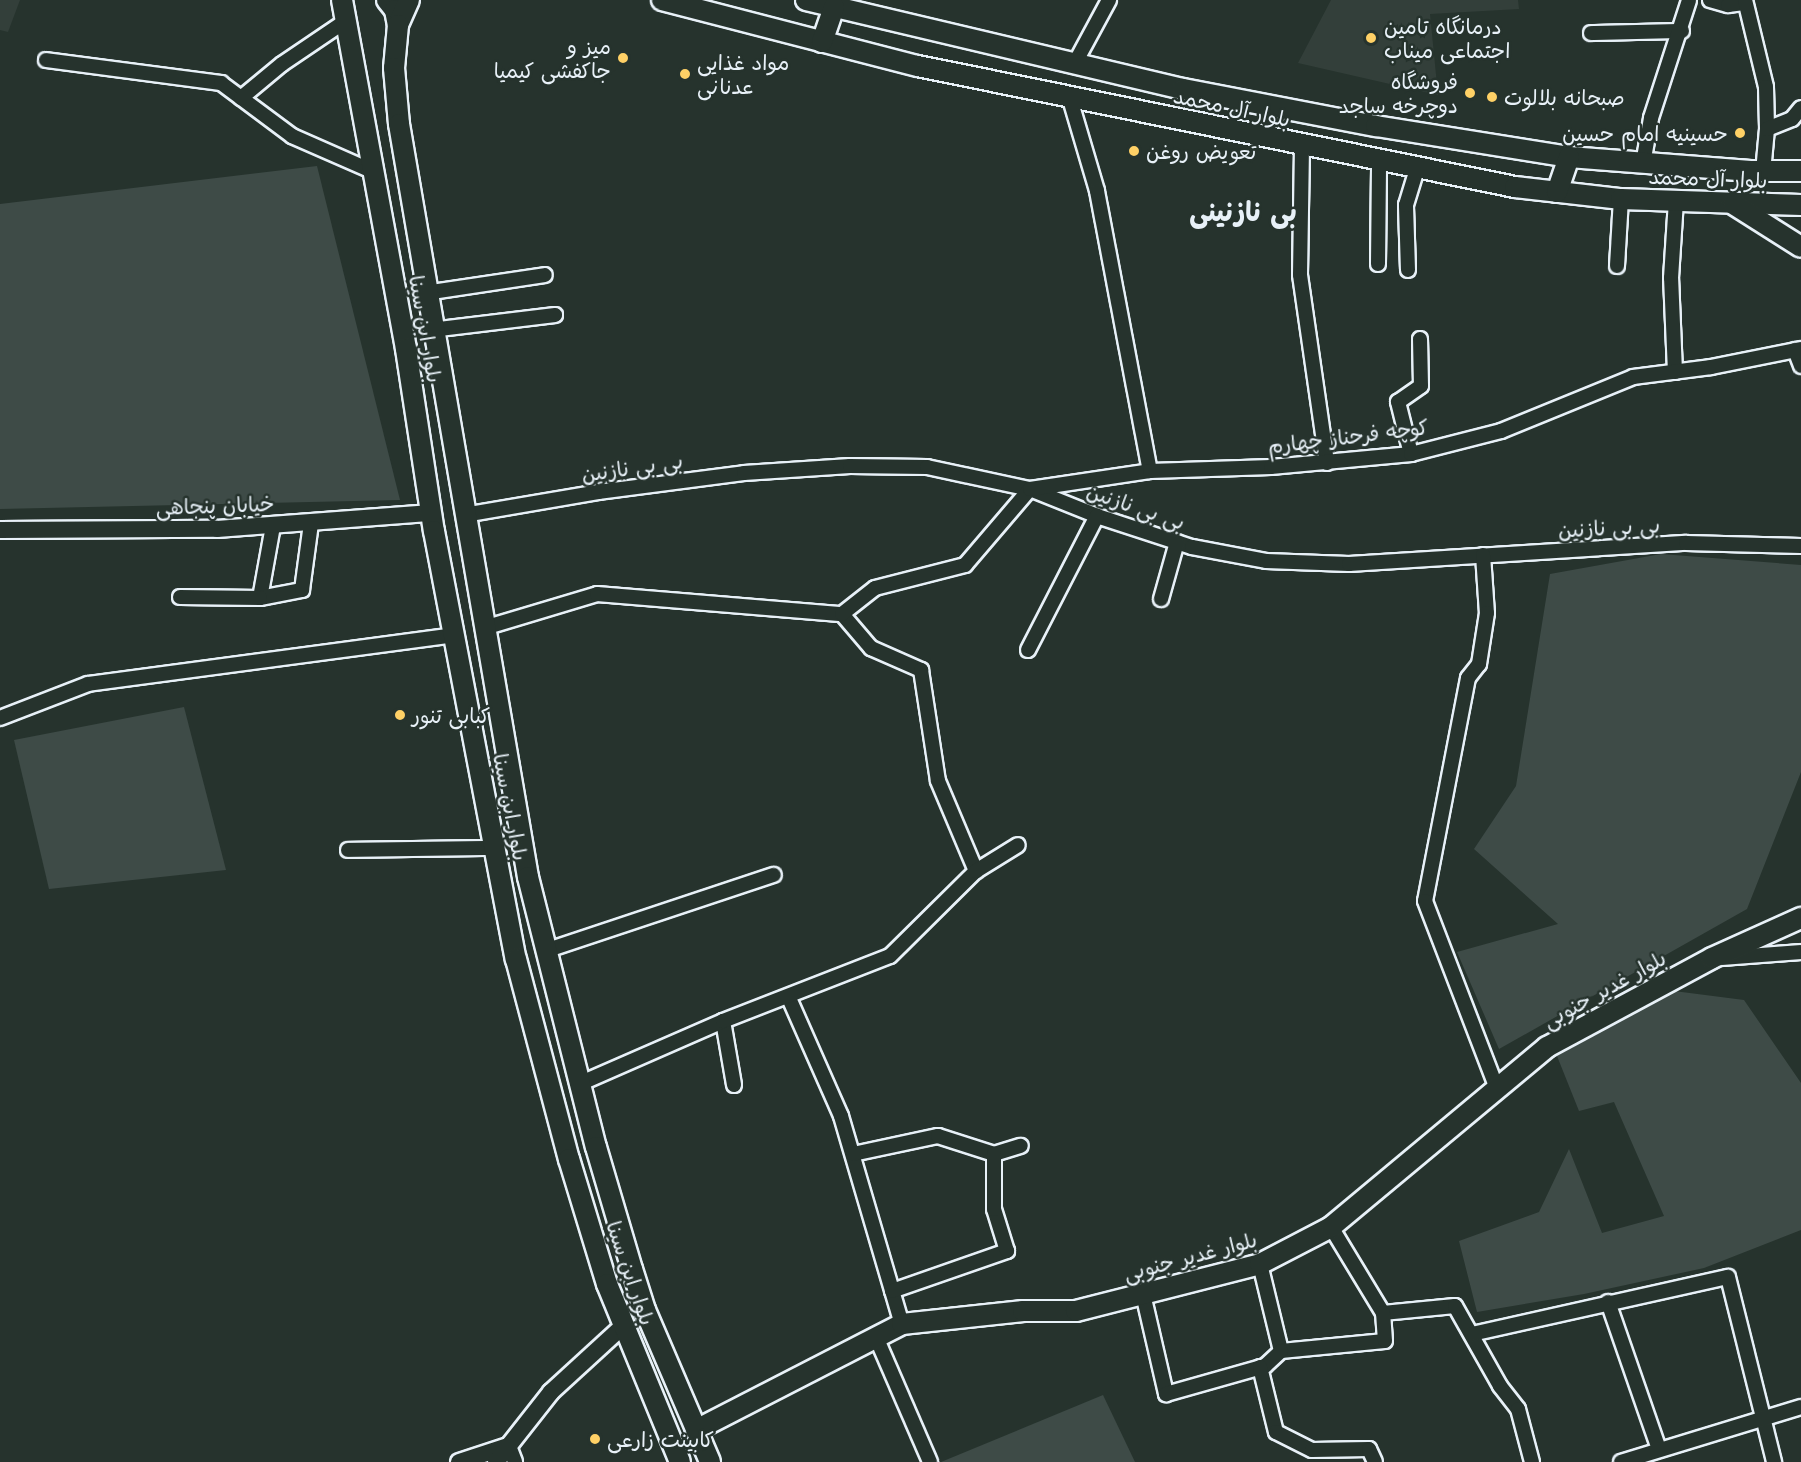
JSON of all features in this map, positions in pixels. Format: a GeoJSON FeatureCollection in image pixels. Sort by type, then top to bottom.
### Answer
{"type":"FeatureCollection","features":[{"type":"Feature","properties":{"kind":"main road","name":"بلوار ابن سینا"},"geometry":{"type":"LineString","coordinates":[[342,0],[344,22],[374,172],[454,635],[516,959],[560,1128],[623,1326],[680,1462]]}},
{"type":"Feature","properties":{"kind":"main road"},"geometry":{"type":"LineString","coordinates":[[344,22],[348,9],[356,0]]}},
{"type":"Feature","properties":{"kind":"main road"},"geometry":{"type":"LineString","coordinates":[[387,0],[395,10],[398,25]]}},
{"type":"Feature","properties":{"kind":"main road","name":"بلوار ابن سینا"},"geometry":{"type":"LineString","coordinates":[[408,0],[398,25],[394,68],[399,124],[431,330],[545,951],[579,1084],[645,1310],[710,1462]]}},
{"type":"Feature","properties":{"kind":"main road","name":"بلوار آل محمد"},"geometry":{"type":"LineString","coordinates":[[662,0],[822,42],[1070,99],[1417,169],[1557,192],[1621,199],[1801,205]]}},
{"type":"Feature","properties":{"kind":"main road","name":"بلوار آل محمد"},"geometry":{"type":"LineString","coordinates":[[806,0],[1075,63],[1376,126],[1569,157],[1763,172],[1801,171]]}},
{"type":"Feature","properties":{"kind":"main road"},"geometry":{"type":"LineString","coordinates":[[822,42],[834,7]]}},
{"type":"Feature","properties":{"kind":"main road"},"geometry":{"type":"LineString","coordinates":[[1557,192],[1569,157]]}},
{"type":"Feature","properties":{"kind":"main road"},"geometry":{"type":"LineString","coordinates":[[1733,204],[1801,247]]}},
{"type":"Feature","properties":{"kind":"main road","name":"بلوار غدیر جنوبی"},"geometry":{"type":"LineString","coordinates":[[696,1430],[902,1324],[1023,1311],[1076,1311],[1260,1264],[1331,1227],[1547,1047],[1712,958],[1801,918]]}},
{"type":"Feature","properties":{"kind":"main road"},"geometry":{"type":"LineString","coordinates":[[623,1326],[645,1310]]}},
{"type":"Feature","properties":{"kind":"street"},"geometry":{"type":"LineString","coordinates":[[1075,63],[1109,0]]}},
{"type":"Feature","properties":{"kind":"street"},"geometry":{"type":"LineString","coordinates":[[1643,164],[1666,68],[1682,31],[1689,0]]}},
{"type":"Feature","properties":{"kind":"street"},"geometry":{"type":"LineString","coordinates":[[1710,0],[1728,5],[1744,2],[1766,87],[1767,129],[1763,172]]}},
{"type":"Feature","properties":{"kind":"street"},"geometry":{"type":"LineString","coordinates":[[241,98],[282,64],[344,22]]}},
{"type":"Feature","properties":{"kind":"street"},"geometry":{"type":"LineString","coordinates":[[1591,33],[1682,31]]}},
{"type":"Feature","properties":{"kind":"street"},"geometry":{"type":"LineString","coordinates":[[46,60],[221,83],[292,136],[374,172]]}},
{"type":"Feature","properties":{"kind":"street"},"geometry":{"type":"LineString","coordinates":[[1070,99],[1097,191],[1150,471]]}},
{"type":"Feature","properties":{"kind":"street"},"geometry":{"type":"LineString","coordinates":[[1767,129],[1792,119],[1801,108]]}},
{"type":"Feature","properties":{"kind":"street"},"geometry":{"type":"LineString","coordinates":[[1302,147],[1300,275],[1327,463]]}},
{"type":"Feature","properties":{"kind":"street"},"geometry":{"type":"LineString","coordinates":[[1378,264],[1379,162]]}},
{"type":"Feature","properties":{"kind":"street"},"geometry":{"type":"LineString","coordinates":[[1408,270],[1406,205],[1417,169]]}},
{"type":"Feature","properties":{"kind":"street"},"geometry":{"type":"LineString","coordinates":[[1617,266],[1621,199]]}},
{"type":"Feature","properties":{"kind":"street"},"geometry":{"type":"LineString","coordinates":[[1675,372],[1671,278],[1676,201]]}},
{"type":"Feature","properties":{"kind":"street"},"geometry":{"type":"LineString","coordinates":[[425,293],[545,275]]}},
{"type":"Feature","properties":{"kind":"street"},"geometry":{"type":"LineString","coordinates":[[431,330],[555,315]]}},
{"type":"Feature","properties":{"kind":"street"},"geometry":{"type":"LineString","coordinates":[[1411,454],[1398,402],[1421,386],[1420,339]]}},
{"type":"Feature","properties":{"kind":"street"},"geometry":{"type":"LineString","coordinates":[[1798,350],[1801,366]]}},
{"type":"Feature","properties":{"kind":"street","name":"کوچه فرحناز چهارم"},"geometry":{"type":"LineString","coordinates":[[1030,489],[1150,471],[1327,463],[1411,454],[1501,431],[1633,377],[1675,372],[1798,350]]}},
{"type":"Feature","properties":{"kind":"street","name":"بی بی نازنین"},"geometry":{"type":"LineString","coordinates":[[464,515],[733,475],[850,466],[927,467],[1030,489],[1097,516],[1177,542],[1266,561],[1325,563],[1686,543],[1801,546]]}},
{"type":"Feature","properties":{"kind":"street"},"geometry":{"type":"LineString","coordinates":[[484,628],[597,594],[842,614],[875,588],[965,565],[1030,489]]}},
{"type":"Feature","properties":{"kind":"street","name":"خیابان پنجاهی"},"geometry":{"type":"LineString","coordinates":[[0,530],[273,526],[432,513]]}},
{"type":"Feature","properties":{"kind":"street"},"geometry":{"type":"LineString","coordinates":[[1028,650],[1097,516]]}},
{"type":"Feature","properties":{"kind":"street"},"geometry":{"type":"LineString","coordinates":[[180,597],[260,598],[302,590],[311,523]]}},
{"type":"Feature","properties":{"kind":"street"},"geometry":{"type":"LineString","coordinates":[[260,598],[273,526]]}},
{"type":"Feature","properties":{"kind":"street"},"geometry":{"type":"LineString","coordinates":[[1161,599],[1177,542]]}},
{"type":"Feature","properties":{"kind":"street"},"geometry":{"type":"LineString","coordinates":[[1483,555],[1487,613],[1479,664],[1468,678],[1425,901],[1497,1089]]}},
{"type":"Feature","properties":{"kind":"street"},"geometry":{"type":"LineString","coordinates":[[842,614],[871,648],[921,670],[938,781],[976,871]]}},
{"type":"Feature","properties":{"kind":"street"},"geometry":{"type":"LineString","coordinates":[[0,718],[88,684],[454,635]]}},
{"type":"Feature","properties":{"kind":"street"},"geometry":{"type":"LineString","coordinates":[[579,1084],[723,1022],[789,998],[890,956],[976,871],[1018,845]]}},
{"type":"Feature","properties":{"kind":"street"},"geometry":{"type":"LineString","coordinates":[[348,850],[495,848]]}},
{"type":"Feature","properties":{"kind":"street"},"geometry":{"type":"LineString","coordinates":[[545,951],[774,875]]}},
{"type":"Feature","properties":{"kind":"street"},"geometry":{"type":"LineString","coordinates":[[1712,958],[1801,952]]}},
{"type":"Feature","properties":{"kind":"street"},"geometry":{"type":"LineString","coordinates":[[789,998],[830,1089],[853,1154],[902,1324]]}},
{"type":"Feature","properties":{"kind":"street"},"geometry":{"type":"LineString","coordinates":[[723,1022],[734,1085]]}},
{"type":"Feature","properties":{"kind":"street"},"geometry":{"type":"LineString","coordinates":[[853,1154],[938,1136],[994,1155],[1021,1146]]}},
{"type":"Feature","properties":{"kind":"street"},"geometry":{"type":"LineString","coordinates":[[892,1291],[1007,1251],[994,1209],[994,1155]]}},
{"type":"Feature","properties":{"kind":"street"},"geometry":{"type":"LineString","coordinates":[[1143,1294],[1166,1394],[1260,1367],[1281,1351],[1385,1341],[1383,1313],[1331,1227]]}},
{"type":"Feature","properties":{"kind":"street"},"geometry":{"type":"LineString","coordinates":[[1260,1264],[1281,1351]]}},
{"type":"Feature","properties":{"kind":"street"},"geometry":{"type":"LineString","coordinates":[[1472,1334],[1728,1277],[1774,1462]]}},
{"type":"Feature","properties":{"kind":"street"},"geometry":{"type":"LineString","coordinates":[[1608,1302],[1656,1454]]}},
{"type":"Feature","properties":{"kind":"street"},"geometry":{"type":"LineString","coordinates":[[1383,1313],[1455,1306],[1500,1386],[1518,1410],[1532,1462]]}},
{"type":"Feature","properties":{"kind":"street"},"geometry":{"type":"LineString","coordinates":[[496,1462],[551,1392],[623,1326]]}},
{"type":"Feature","properties":{"kind":"street"},"geometry":{"type":"LineString","coordinates":[[876,1337],[930,1462]]}},
{"type":"Feature","properties":{"kind":"street"},"geometry":{"type":"LineString","coordinates":[[1260,1367],[1276,1432],[1312,1450],[1369,1449],[1375,1462]]}},
{"type":"Feature","properties":{"kind":"street"},"geometry":{"type":"LineString","coordinates":[[1621,1462],[1656,1454],[1801,1407]]}},
{"type":"Feature","properties":{"kind":"street"},"geometry":{"type":"LineString","coordinates":[[459,1462],[509,1446]]}},
{"type":"Feature","properties":{"kind":"street"},"geometry":{"type":"LineString","coordinates":[[509,1446],[515,1462]]}},
{"type":"Feature","properties":{"kind":"shaded area"},"geometry":{"type":"Polygon","coordinates":[[[0,0],[20,0],[8,32],[0,30],[0,0]]]}},
{"type":"Feature","properties":{"kind":"shaded area","name":"درمانگاه تامین اجتماعی میناب"},"geometry":{"type":"Polygon","coordinates":[[[1331,0],[1518,0],[1519,9],[1430,14],[1438,95],[1298,63],[1331,0]]]}},
{"type":"Feature","properties":{"kind":"shaded area"},"geometry":{"type":"Polygon","coordinates":[[[317,166],[400,500],[0,509],[0,204],[317,166]]]}},
{"type":"Feature","properties":{"kind":"shaded area"},"geometry":{"type":"Polygon","coordinates":[[[1661,554],[1801,565],[1801,772],[1747,909],[1499,1049],[1457,952],[1558,924],[1474,849],[1516,786],[1550,574],[1661,554]]]}},
{"type":"Feature","properties":{"kind":"shaded area"},"geometry":{"type":"Polygon","coordinates":[[[184,707],[226,870],[49,889],[14,740],[184,707]]]}},
{"type":"Feature","properties":{"kind":"shaded area"},"geometry":{"type":"Polygon","coordinates":[[[1674,991],[1744,1000],[1801,1083],[1801,1230],[1704,1268],[1584,1294],[1477,1312],[1459,1241],[1539,1212],[1569,1149],[1602,1233],[1664,1216],[1614,1102],[1579,1111],[1557,1056],[1674,991]]]}},
{"type":"Feature","properties":{"kind":"shaded area"},"geometry":{"type":"Polygon","coordinates":[[[1103,1395],[1135,1462],[941,1462],[1103,1395]]]}},
{"type":"Feature","properties":{"kind":"place","name":"درمانگاه تامین اجتماعی میناب"},"geometry":{"type":"Point","coordinates":[1371,38]}},
{"type":"Feature","properties":{"kind":"place","name":"میز و جاکفشی کیمیا"},"geometry":{"type":"Point","coordinates":[623,58]}},
{"type":"Feature","properties":{"kind":"place","name":"مواد غذایی عدنانی"},"geometry":{"type":"Point","coordinates":[685,74]}},
{"type":"Feature","properties":{"kind":"place","name":"فروشگاه دوچرخه ساجد"},"geometry":{"type":"Point","coordinates":[1470,93]}},
{"type":"Feature","properties":{"kind":"place","name":"صبحانه بلالوت"},"geometry":{"type":"Point","coordinates":[1492,97]}},
{"type":"Feature","properties":{"kind":"place","name":"حسینیه امام حسین"},"geometry":{"type":"Point","coordinates":[1740,133]}},
{"type":"Feature","properties":{"kind":"place","name":"تعویض روغن"},"geometry":{"type":"Point","coordinates":[1134,151]}},
{"type":"Feature","properties":{"kind":"place","name":"کبابی تنور"},"geometry":{"type":"Point","coordinates":[400,715]}},
{"type":"Feature","properties":{"kind":"place","name":"کابینت زارعی"},"geometry":{"type":"Point","coordinates":[595,1439]}},
{"type":"Feature","properties":{"kind":"district","name":"بی نازنینی"},"geometry":{"type":"Point","coordinates":[1243,211]}}]}
